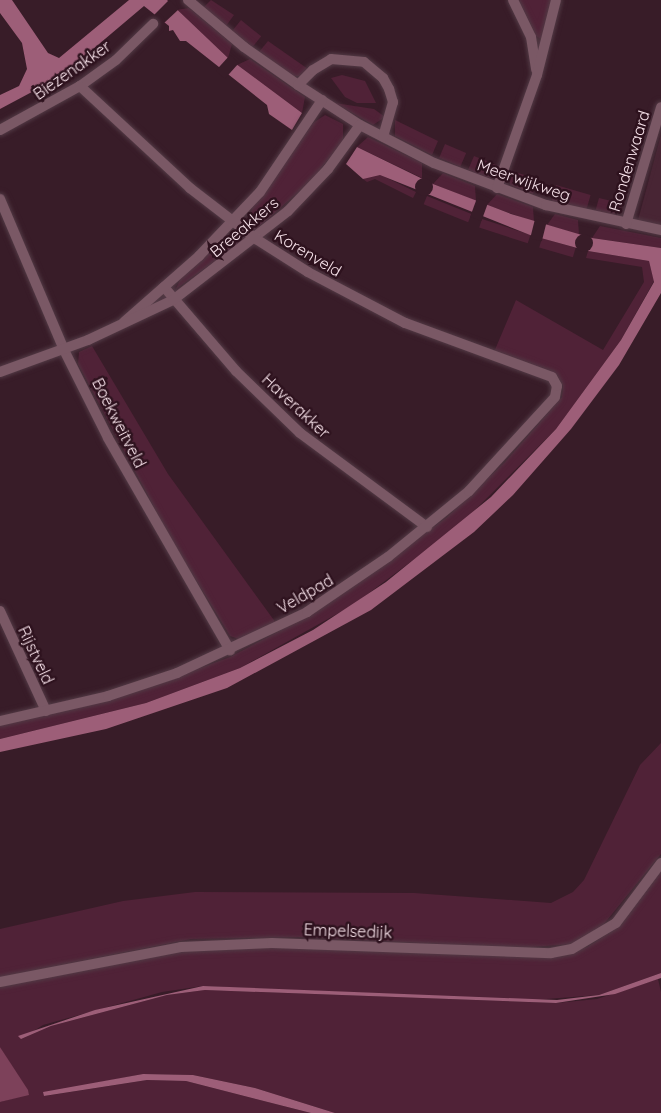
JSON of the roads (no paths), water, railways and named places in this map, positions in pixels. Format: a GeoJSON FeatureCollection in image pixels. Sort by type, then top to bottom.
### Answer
{"type":"FeatureCollection","features":[{"type":"Feature","properties":{"kind":"street","name":"Meerwijkweg"},"geometry":{"type":"LineString","coordinates":[[188,0],[244,47],[298,85],[360,125],[434,163],[497,188],[590,217],[661,230]]}},
{"type":"Feature","properties":{"kind":"street"},"geometry":{"type":"LineString","coordinates":[[513,0],[531,38],[537,75]]}},
{"type":"Feature","properties":{"kind":"street"},"geometry":{"type":"LineString","coordinates":[[497,188],[537,75],[556,0]]}},
{"type":"Feature","properties":{"kind":"street","name":"Biezenakker"},"geometry":{"type":"LineString","coordinates":[[0,130],[80,86],[116,60],[153,24]]}},
{"type":"Feature","properties":{"kind":"street"},"geometry":{"type":"LineString","coordinates":[[298,85],[313,70],[332,59],[364,62],[383,78],[393,102],[384,137]]}},
{"type":"Feature","properties":{"kind":"street","name":"Korenveld"},"geometry":{"type":"LineString","coordinates":[[80,86],[140,145],[256,239],[405,323],[552,377],[557,386]]}},
{"type":"Feature","properties":{"kind":"street","name":"Breeakkers"},"geometry":{"type":"LineString","coordinates":[[124,322],[233,222],[260,192],[322,100]]}},
{"type":"Feature","properties":{"kind":"street","name":"Rondenwaard"},"geometry":{"type":"LineString","coordinates":[[626,224],[661,107]]}},
{"type":"Feature","properties":{"kind":"street","name":"Breeakkers"},"geometry":{"type":"LineString","coordinates":[[0,372],[64,350],[124,322],[150,314],[173,300],[256,239],[328,169],[360,125]]}},
{"type":"Feature","properties":{"kind":"street","name":"Boekweitveld"},"geometry":{"type":"LineString","coordinates":[[0,199],[64,350],[158,529],[230,650]]}},
{"type":"Feature","properties":{"kind":"street","name":"Haverakker"},"geometry":{"type":"LineString","coordinates":[[164,287],[236,371],[300,433],[427,527]]}},
{"type":"Feature","properties":{"kind":"street","name":"Veldpad"},"geometry":{"type":"LineString","coordinates":[[0,721],[108,696],[230,650],[346,588],[427,527],[517,442],[555,397],[557,386]]}},
{"type":"Feature","properties":{"kind":"street","name":"Rijstveld"},"geometry":{"type":"LineString","coordinates":[[0,611],[46,711]]}},
{"type":"Feature","properties":{"kind":"street","name":"Empelsedijk"},"geometry":{"type":"LineString","coordinates":[[0,982],[181,947],[272,943],[551,953],[599,936],[616,922],[661,863]]}}]}
